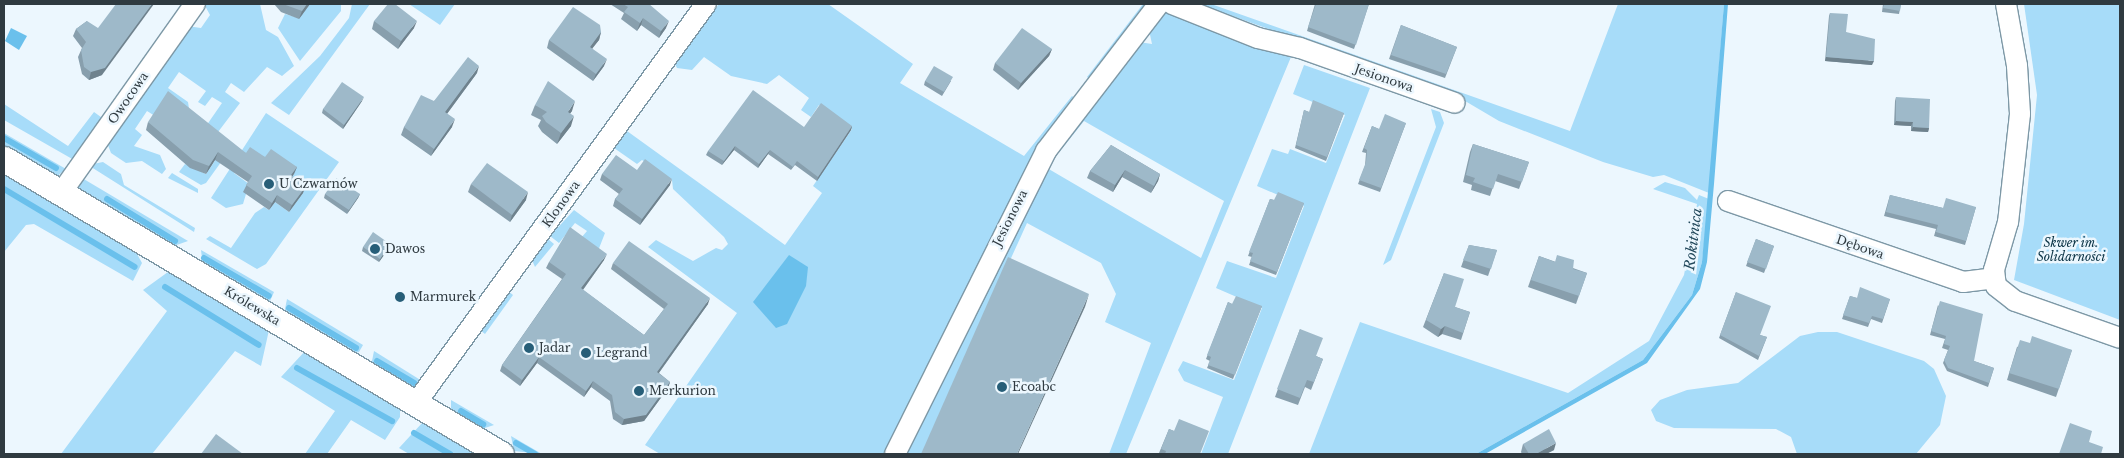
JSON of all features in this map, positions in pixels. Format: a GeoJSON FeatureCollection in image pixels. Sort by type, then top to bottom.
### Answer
{"type":"FeatureCollection","features":[{"type":"Feature","properties":{"kind":"main road","name":"Królewska"},"geometry":{"type":"LineString","coordinates":[[4,159],[500,454]]}},
{"type":"Feature","properties":{"kind":"street","name":"Owocowa"},"geometry":{"type":"LineString","coordinates":[[61,193],[195,4]]}},
{"type":"Feature","properties":{"kind":"street","name":"Klonowa"},"geometry":{"type":"LineString","coordinates":[[416,403],[706,4]]}},
{"type":"Feature","properties":{"kind":"street","name":"Jesionowa"},"geometry":{"type":"LineString","coordinates":[[895,454],[1042,159],[1159,4]]}},
{"type":"Feature","properties":{"kind":"street","name":"Jesionowa"},"geometry":{"type":"LineString","coordinates":[[1172,4],[1258,38],[1300,48],[1455,103]]}},
{"type":"Feature","properties":{"kind":"street"},"geometry":{"type":"LineString","coordinates":[[2006,4],[2017,66],[2020,114],[2008,222],[1994,278],[2009,298],[2120,338]]}},
{"type":"Feature","properties":{"kind":"street","name":"Dębowa"},"geometry":{"type":"LineString","coordinates":[[1728,201],[1963,282],[1994,278]]}},
{"type":"Feature","properties":{"kind":"green space"},"geometry":{"type":"Polygon","coordinates":[[[204,4],[260,4],[266,30],[278,37],[294,66],[282,76],[267,67],[244,92],[231,83],[225,92],[240,103],[215,136],[204,129],[222,103],[212,97],[205,106],[198,102],[206,91],[179,72],[168,88],[188,102],[190,115],[155,116],[147,111],[135,129],[142,135],[134,146],[160,155],[166,169],[162,174],[142,161],[126,163],[111,153],[106,140],[187,26],[201,28],[210,15],[204,4]]]}},
{"type":"Feature","properties":{"kind":"green space"},"geometry":{"type":"Polygon","coordinates":[[[310,4],[341,4],[341,11],[300,61],[278,28],[285,14],[299,18],[310,4]]]}},
{"type":"Feature","properties":{"kind":"green space"},"geometry":{"type":"Polygon","coordinates":[[[352,4],[370,4],[289,115],[271,103],[320,56],[349,18],[352,4]]]}},
{"type":"Feature","properties":{"kind":"green space"},"geometry":{"type":"Polygon","coordinates":[[[409,4],[455,4],[440,25],[409,4]]]}},
{"type":"Feature","properties":{"kind":"green space"},"geometry":{"type":"Polygon","coordinates":[[[719,4],[828,4],[913,64],[900,83],[1024,156],[1072,96],[1076,99],[886,454],[660,454],[645,445],[737,313],[648,247],[656,240],[693,261],[716,248],[722,250],[728,244],[724,237],[673,189],[672,180],[642,160],[637,164],[614,148],[627,131],[785,245],[822,193],[813,186],[852,129],[819,105],[811,117],[801,110],[809,98],[779,75],[767,84],[731,76],[704,57],[692,70],[677,68],[674,62],[719,4]]]}},
{"type":"Feature","properties":{"kind":"green space"},"geometry":{"type":"Polygon","coordinates":[[[1143,4],[1148,4],[1092,81],[1087,77],[1143,4]]]}},
{"type":"Feature","properties":{"kind":"green space"},"geometry":{"type":"Polygon","coordinates":[[[1199,4],[1211,4],[1570,131],[1618,4],[1724,4],[1709,193],[1664,175],[1653,177],[1603,162],[1499,121],[1460,98],[1199,4]]]}},
{"type":"Feature","properties":{"kind":"green space","name":"Skwer im. Solidarności"},"geometry":{"type":"Polygon","coordinates":[[[2024,4],[2120,4],[2120,320],[2014,280],[2024,224],[2037,95],[2024,4]]]}},
{"type":"Feature","properties":{"kind":"green space"},"geometry":{"type":"Polygon","coordinates":[[[1167,11],[1291,57],[1126,454],[1109,454],[1151,343],[1105,322],[1116,294],[1101,263],[1027,223],[922,454],[906,454],[1047,168],[1201,258],[1224,201],[1084,121],[1060,151],[1055,148],[1139,42],[1152,44],[1149,30],[1167,11]]]}},
{"type":"Feature","properties":{"kind":"green space"},"geometry":{"type":"Polygon","coordinates":[[[1304,65],[1370,88],[1228,454],[1201,454],[1223,397],[1184,381],[1178,370],[1183,361],[1234,380],[1262,308],[1216,288],[1227,261],[1276,278],[1304,206],[1257,186],[1272,149],[1288,154],[1290,149],[1326,163],[1345,115],[1293,94],[1304,65]]]}},
{"type":"Feature","properties":{"kind":"green space"},"geometry":{"type":"Polygon","coordinates":[[[4,104],[68,146],[94,112],[105,120],[74,160],[4,120],[4,104]]]}},
{"type":"Feature","properties":{"kind":"green space"},"geometry":{"type":"Polygon","coordinates":[[[1431,109],[1440,112],[1444,123],[1391,260],[1383,265],[1436,127],[1431,109]]]}},
{"type":"Feature","properties":{"kind":"green space"},"geometry":{"type":"Polygon","coordinates":[[[266,113],[339,162],[266,264],[257,269],[206,239],[210,236],[231,248],[255,213],[264,207],[269,210],[275,202],[289,212],[303,193],[288,182],[294,174],[269,156],[263,164],[248,154],[234,173],[249,184],[243,204],[226,208],[211,198],[266,113]]]}},
{"type":"Feature","properties":{"kind":"green space"},"geometry":{"type":"Polygon","coordinates":[[[4,133],[66,169],[55,178],[4,148],[4,133]]]}},
{"type":"Feature","properties":{"kind":"green space"},"geometry":{"type":"Polygon","coordinates":[[[224,147],[229,151],[206,183],[201,185],[179,172],[185,164],[206,174],[224,147]]]}},
{"type":"Feature","properties":{"kind":"green space"},"geometry":{"type":"Polygon","coordinates":[[[103,162],[121,174],[124,185],[195,228],[194,232],[88,165],[103,162]]]}},
{"type":"Feature","properties":{"kind":"green space"},"geometry":{"type":"Polygon","coordinates":[[[4,172],[132,245],[142,263],[133,281],[34,224],[26,225],[4,252],[4,172]]]}},
{"type":"Feature","properties":{"kind":"green space"},"geometry":{"type":"Polygon","coordinates":[[[172,173],[198,189],[198,193],[168,178],[172,173]]]}},
{"type":"Feature","properties":{"kind":"green space"},"geometry":{"type":"Polygon","coordinates":[[[77,175],[188,241],[171,247],[75,190],[77,175]]]}},
{"type":"Feature","properties":{"kind":"green space"},"geometry":{"type":"Polygon","coordinates":[[[1665,182],[1685,188],[1697,200],[1699,195],[1709,199],[1702,262],[1692,295],[1643,360],[1476,454],[1309,454],[1360,322],[1568,393],[1649,341],[1684,275],[1697,204],[1653,189],[1665,182]]]}},
{"type":"Feature","properties":{"kind":"green space"},"geometry":{"type":"Polygon","coordinates":[[[574,210],[605,233],[598,251],[581,238],[587,231],[575,223],[559,243],[550,236],[574,210]]]}},
{"type":"Feature","properties":{"kind":"green space"},"geometry":{"type":"Polygon","coordinates":[[[548,239],[554,244],[535,267],[532,260],[548,239]]]}},
{"type":"Feature","properties":{"kind":"green space"},"geometry":{"type":"Polygon","coordinates":[[[201,250],[274,292],[270,301],[203,267],[201,250]]]}},
{"type":"Feature","properties":{"kind":"green space"},"geometry":{"type":"Polygon","coordinates":[[[168,272],[269,330],[261,366],[235,351],[152,454],[61,454],[167,311],[143,290],[168,272]]]}},
{"type":"Feature","properties":{"kind":"green space"},"geometry":{"type":"Polygon","coordinates":[[[508,291],[513,295],[485,334],[480,330],[508,291]]]}},
{"type":"Feature","properties":{"kind":"green space"},"geometry":{"type":"Polygon","coordinates":[[[287,299],[363,345],[359,352],[352,354],[284,314],[287,299]]]}},
{"type":"Feature","properties":{"kind":"green space"},"geometry":{"type":"Polygon","coordinates":[[[1818,332],[1837,332],[1924,361],[1934,369],[1946,396],[1940,425],[1916,454],[1797,454],[1791,437],[1776,429],[1674,428],[1656,421],[1651,410],[1660,400],[1687,390],[1738,383],[1800,336],[1818,332]]]}},
{"type":"Feature","properties":{"kind":"green space"},"geometry":{"type":"Polygon","coordinates":[[[306,350],[400,407],[400,417],[385,440],[351,420],[327,454],[305,454],[335,411],[281,377],[306,350]]]}},
{"type":"Feature","properties":{"kind":"green space"},"geometry":{"type":"Polygon","coordinates":[[[374,351],[422,381],[408,388],[371,366],[374,351]]]}},
{"type":"Feature","properties":{"kind":"green space"},"geometry":{"type":"Polygon","coordinates":[[[451,400],[494,425],[482,429],[451,413],[451,400]]]}},
{"type":"Feature","properties":{"kind":"green space"},"geometry":{"type":"Polygon","coordinates":[[[423,422],[479,454],[409,454],[399,448],[423,422]]]}},
{"type":"Feature","properties":{"kind":"green space"},"geometry":{"type":"Polygon","coordinates":[[[511,436],[542,454],[514,451],[511,436]]]}},
{"type":"Feature","properties":{"kind":"shaded area"},"geometry":{"type":"Polygon","coordinates":[[[1724,4],[1728,4],[1714,184],[1707,262],[1700,289],[1647,363],[1485,454],[1476,454],[1643,360],[1692,295],[1702,262],[1724,4]]]}},
{"type":"Feature","properties":{"kind":"shaded area"},"geometry":{"type":"Polygon","coordinates":[[[11,28],[27,36],[19,50],[5,41],[11,28]]]}},
{"type":"Feature","properties":{"kind":"shaded area"},"geometry":{"type":"Polygon","coordinates":[[[789,255],[808,267],[806,286],[787,324],[776,328],[753,302],[789,255]]]}},
{"type":"Feature","properties":{"kind":"building"},"geometry":{"type":"Polygon","coordinates":[[[116,4],[152,4],[105,68],[91,72],[84,67],[81,50],[86,42],[76,29],[87,21],[98,28],[116,4]]]}},
{"type":"Feature","properties":{"kind":"building"},"geometry":{"type":"Polygon","coordinates":[[[283,4],[307,4],[302,11],[283,4]]]}},
{"type":"Feature","properties":{"kind":"building"},"geometry":{"type":"Polygon","coordinates":[[[388,4],[395,4],[417,21],[401,41],[374,21],[388,4]]]}},
{"type":"Feature","properties":{"kind":"building"},"geometry":{"type":"Polygon","coordinates":[[[623,4],[649,4],[669,21],[661,31],[643,18],[640,23],[624,12],[628,7],[623,4]]]}},
{"type":"Feature","properties":{"kind":"building"},"geometry":{"type":"Polygon","coordinates":[[[1316,4],[1369,4],[1356,45],[1308,27],[1316,4]]]}},
{"type":"Feature","properties":{"kind":"building"},"geometry":{"type":"Polygon","coordinates":[[[1884,4],[1901,4],[1900,11],[1883,8],[1884,4]]]}},
{"type":"Feature","properties":{"kind":"building"},"geometry":{"type":"Polygon","coordinates":[[[573,7],[600,25],[601,32],[590,47],[607,59],[596,74],[549,40],[573,7]]]}},
{"type":"Feature","properties":{"kind":"building"},"geometry":{"type":"Polygon","coordinates":[[[1830,13],[1848,14],[1846,32],[1875,39],[1874,61],[1826,57],[1830,13]]]}},
{"type":"Feature","properties":{"kind":"building"},"geometry":{"type":"Polygon","coordinates":[[[1401,25],[1457,47],[1446,74],[1391,55],[1401,25]]]}},
{"type":"Feature","properties":{"kind":"building"},"geometry":{"type":"Polygon","coordinates":[[[1022,28],[1052,49],[1021,83],[995,63],[1022,28]]]}},
{"type":"Feature","properties":{"kind":"building"},"geometry":{"type":"Polygon","coordinates":[[[468,57],[479,66],[445,112],[455,119],[434,149],[404,127],[421,95],[434,101],[468,57]]]}},
{"type":"Feature","properties":{"kind":"building"},"geometry":{"type":"Polygon","coordinates":[[[934,66],[953,77],[944,92],[925,81],[934,66]]]}},
{"type":"Feature","properties":{"kind":"building"},"geometry":{"type":"Polygon","coordinates":[[[548,81],[575,101],[568,112],[574,116],[561,133],[546,122],[542,116],[547,112],[535,105],[548,81]]]}},
{"type":"Feature","properties":{"kind":"building"},"geometry":{"type":"Polygon","coordinates":[[[342,82],[364,97],[344,125],[323,109],[342,82]]]}},
{"type":"Feature","properties":{"kind":"building"},"geometry":{"type":"Polygon","coordinates":[[[753,90],[804,127],[821,103],[852,126],[818,177],[797,161],[793,167],[770,150],[759,164],[735,146],[724,161],[708,151],[753,90]]]}},
{"type":"Feature","properties":{"kind":"building"},"geometry":{"type":"Polygon","coordinates":[[[168,91],[246,153],[250,147],[265,157],[271,149],[297,167],[291,175],[306,186],[292,205],[277,195],[272,203],[246,185],[252,176],[218,152],[209,166],[193,160],[148,122],[168,91]]]}},
{"type":"Feature","properties":{"kind":"building"},"geometry":{"type":"Polygon","coordinates":[[[1896,97],[1930,99],[1929,128],[1913,127],[1913,122],[1896,121],[1896,97]]]}},
{"type":"Feature","properties":{"kind":"building"},"geometry":{"type":"Polygon","coordinates":[[[1313,100],[1344,113],[1327,157],[1296,145],[1304,110],[1309,112],[1313,100]]]}},
{"type":"Feature","properties":{"kind":"building"},"geometry":{"type":"Polygon","coordinates":[[[1385,114],[1406,123],[1381,188],[1359,180],[1366,162],[1367,150],[1364,148],[1372,126],[1379,129],[1385,114]]]}},
{"type":"Feature","properties":{"kind":"building"},"geometry":{"type":"Polygon","coordinates":[[[1473,144],[1529,162],[1522,182],[1498,174],[1493,189],[1473,182],[1475,178],[1466,175],[1473,144]]]}},
{"type":"Feature","properties":{"kind":"building"},"geometry":{"type":"Polygon","coordinates":[[[1111,145],[1160,174],[1154,186],[1125,170],[1115,185],[1090,171],[1111,145]]]}},
{"type":"Feature","properties":{"kind":"building"},"geometry":{"type":"Polygon","coordinates":[[[616,155],[637,170],[645,159],[672,179],[642,219],[615,199],[623,189],[602,174],[616,155]]]}},
{"type":"Feature","properties":{"kind":"building"},"geometry":{"type":"Polygon","coordinates":[[[487,163],[528,192],[512,215],[471,184],[487,163]]]}},
{"type":"Feature","properties":{"kind":"building"},"geometry":{"type":"Polygon","coordinates":[[[336,178],[360,194],[349,210],[325,194],[336,178]]]}},
{"type":"Feature","properties":{"kind":"building"},"geometry":{"type":"Polygon","coordinates":[[[1278,192],[1304,203],[1277,272],[1250,261],[1253,253],[1249,252],[1270,199],[1274,200],[1278,192]]]}},
{"type":"Feature","properties":{"kind":"building"},"geometry":{"type":"Polygon","coordinates":[[[1890,195],[1943,208],[1946,198],[1976,207],[1966,241],[1936,232],[1938,225],[1886,212],[1890,195]]]}},
{"type":"Feature","properties":{"kind":"building"},"geometry":{"type":"Polygon","coordinates":[[[570,227],[607,254],[581,288],[644,335],[668,304],[613,263],[629,241],[710,298],[657,372],[670,382],[646,415],[624,419],[615,412],[612,395],[593,381],[586,391],[539,357],[522,380],[502,365],[566,274],[549,262],[570,227]]]}},
{"type":"Feature","properties":{"kind":"building","name":"Dawos"},"geometry":{"type":"Polygon","coordinates":[[[373,232],[390,244],[380,259],[363,247],[373,232]]]}},
{"type":"Feature","properties":{"kind":"building"},"geometry":{"type":"Polygon","coordinates":[[[1756,239],[1774,246],[1766,269],[1747,262],[1756,239]]]}},
{"type":"Feature","properties":{"kind":"building"},"geometry":{"type":"Polygon","coordinates":[[[1469,245],[1497,250],[1491,269],[1463,260],[1469,245]]]}},
{"type":"Feature","properties":{"kind":"building"},"geometry":{"type":"Polygon","coordinates":[[[1557,255],[1574,260],[1573,269],[1587,273],[1579,296],[1531,280],[1539,256],[1555,262],[1557,255]]]}},
{"type":"Feature","properties":{"kind":"building"},"geometry":{"type":"Polygon","coordinates":[[[1008,257],[1089,294],[1017,454],[921,454],[1008,257]]]}},
{"type":"Feature","properties":{"kind":"building"},"geometry":{"type":"Polygon","coordinates":[[[1444,273],[1464,279],[1455,307],[1470,312],[1463,333],[1445,326],[1441,329],[1426,320],[1444,273]]]}},
{"type":"Feature","properties":{"kind":"building"},"geometry":{"type":"Polygon","coordinates":[[[1860,287],[1890,299],[1883,319],[1872,316],[1869,323],[1843,315],[1850,296],[1857,298],[1860,287]]]}},
{"type":"Feature","properties":{"kind":"building"},"geometry":{"type":"Polygon","coordinates":[[[1736,292],[1771,306],[1760,335],[1767,337],[1759,356],[1720,335],[1736,292]]]}},
{"type":"Feature","properties":{"kind":"building"},"geometry":{"type":"Polygon","coordinates":[[[1236,296],[1262,306],[1235,375],[1208,365],[1211,357],[1207,355],[1228,302],[1232,304],[1236,296]]]}},
{"type":"Feature","properties":{"kind":"building"},"geometry":{"type":"Polygon","coordinates":[[[1940,301],[1983,314],[1974,361],[1994,368],[1989,383],[1948,368],[1944,360],[1950,346],[1944,344],[1946,336],[1931,331],[1940,301]]]}},
{"type":"Feature","properties":{"kind":"building"},"geometry":{"type":"Polygon","coordinates":[[[1300,329],[1323,338],[1316,356],[1323,359],[1314,382],[1307,380],[1300,398],[1277,389],[1300,329]]]}},
{"type":"Feature","properties":{"kind":"building"},"geometry":{"type":"Polygon","coordinates":[[[2032,336],[2072,350],[2059,389],[2009,373],[2020,340],[2030,343],[2032,336]]]}},
{"type":"Feature","properties":{"kind":"building"},"geometry":{"type":"Polygon","coordinates":[[[1179,419],[1209,431],[1200,454],[1165,454],[1166,451],[1161,449],[1169,429],[1174,431],[1179,419]]]}},
{"type":"Feature","properties":{"kind":"building"},"geometry":{"type":"Polygon","coordinates":[[[2070,423],[2092,431],[2089,442],[2103,447],[2101,454],[2059,454],[2070,423]]]}},
{"type":"Feature","properties":{"kind":"building"},"geometry":{"type":"Polygon","coordinates":[[[1549,429],[1556,443],[1536,454],[1529,454],[1523,444],[1549,429]]]}},
{"type":"Feature","properties":{"kind":"building"},"geometry":{"type":"Polygon","coordinates":[[[216,434],[243,454],[201,454],[216,434]]]}},
{"type":"Feature","properties":{"kind":"waterway"},"geometry":{"type":"LineString","coordinates":[[4,138],[56,168]]}},
{"type":"Feature","properties":{"kind":"waterway"},"geometry":{"type":"LineString","coordinates":[[4,189],[135,267]]}},
{"type":"Feature","properties":{"kind":"waterway"},"geometry":{"type":"LineString","coordinates":[[107,199],[175,241]]}},
{"type":"Feature","properties":{"kind":"waterway"},"geometry":{"type":"LineString","coordinates":[[204,258],[269,296]]}},
{"type":"Feature","properties":{"kind":"waterway"},"geometry":{"type":"LineString","coordinates":[[165,287],[259,345]]}},
{"type":"Feature","properties":{"kind":"waterway"},"geometry":{"type":"LineString","coordinates":[[289,308],[356,348]]}},
{"type":"Feature","properties":{"kind":"waterway"},"geometry":{"type":"LineString","coordinates":[[377,361],[414,383]]}},
{"type":"Feature","properties":{"kind":"waterway"},"geometry":{"type":"LineString","coordinates":[[297,368],[392,421]]}},
{"type":"Feature","properties":{"kind":"waterway"},"geometry":{"type":"LineString","coordinates":[[461,411],[483,424]]}},
{"type":"Feature","properties":{"kind":"waterway"},"geometry":{"type":"LineString","coordinates":[[414,433],[450,454]]}},
{"type":"Feature","properties":{"kind":"waterway"},"geometry":{"type":"LineString","coordinates":[[516,443],[535,454]]}},
{"type":"Feature","properties":{"kind":"place","name":"U Czwarnów"},"geometry":{"type":"Point","coordinates":[269,184]}},
{"type":"Feature","properties":{"kind":"place","name":"Dawos"},"geometry":{"type":"Point","coordinates":[375,249]}},
{"type":"Feature","properties":{"kind":"place","name":"Marmurek"},"geometry":{"type":"Point","coordinates":[400,297]}},
{"type":"Feature","properties":{"kind":"place","name":"Jadar"},"geometry":{"type":"Point","coordinates":[529,348]}},
{"type":"Feature","properties":{"kind":"place","name":"Legrand"},"geometry":{"type":"Point","coordinates":[586,353]}},
{"type":"Feature","properties":{"kind":"place","name":"Ecoabc"},"geometry":{"type":"Point","coordinates":[1002,387]}},
{"type":"Feature","properties":{"kind":"place","name":"Merkurion"},"geometry":{"type":"Point","coordinates":[639,391]}},
{"type":"Feature","properties":{"kind":"water label","name":"Rokitnica"},"geometry":{"type":"Point","coordinates":[1693,239]}}]}
